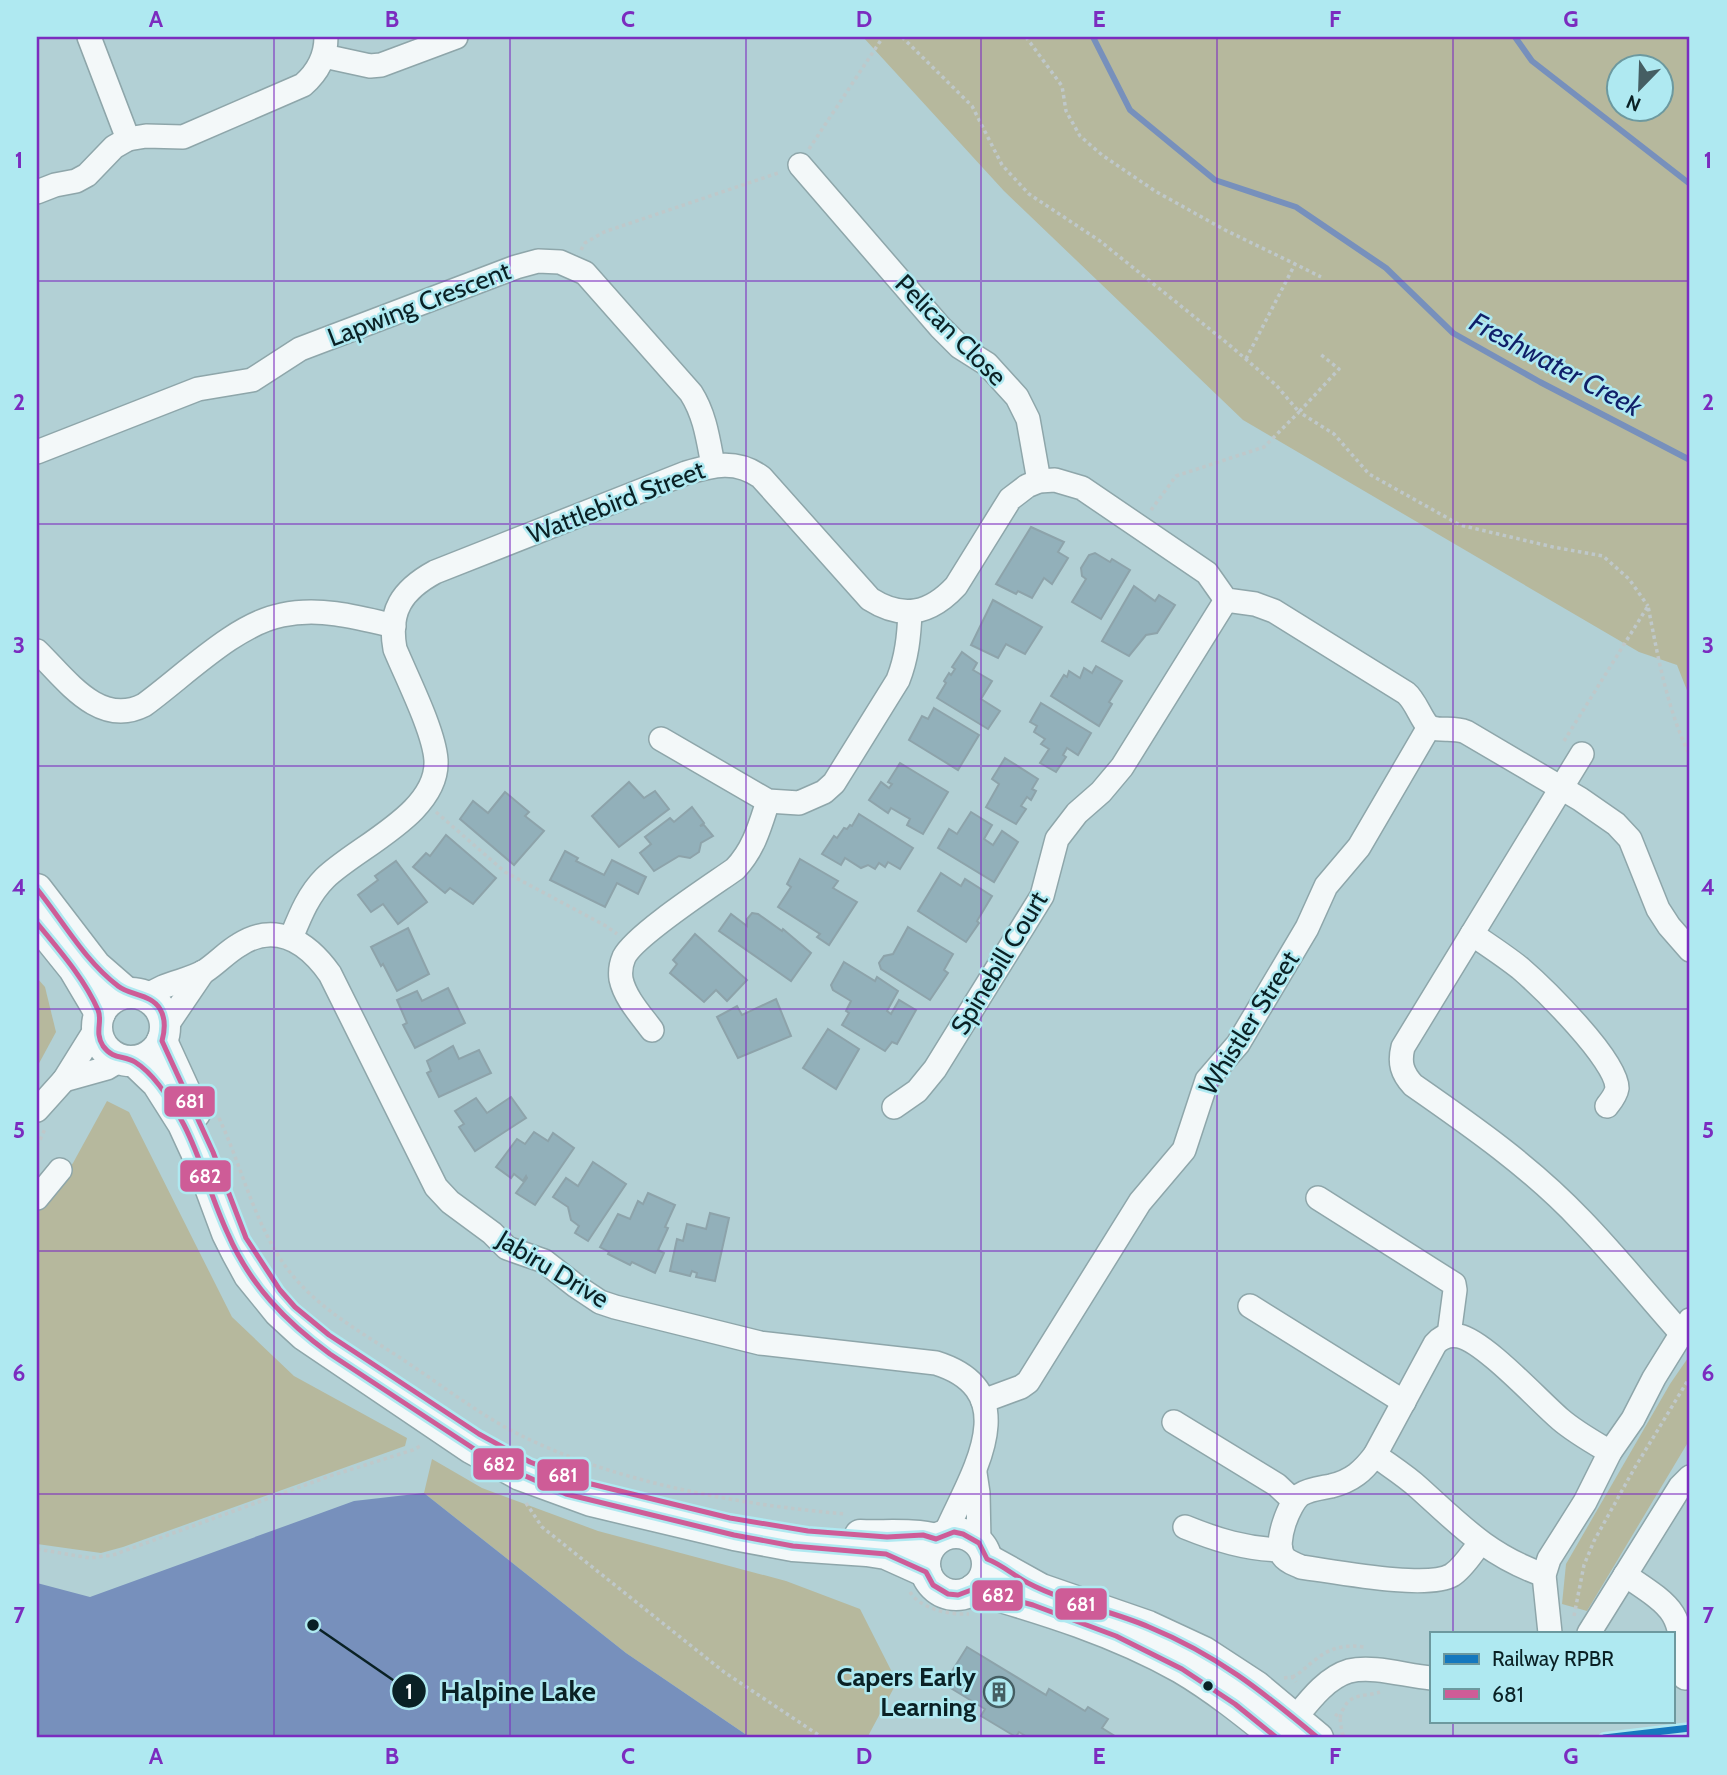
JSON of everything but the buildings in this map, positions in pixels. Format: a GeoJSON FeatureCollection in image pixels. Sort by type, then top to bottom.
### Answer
{"type":"FeatureCollection","features":[{"type":"Feature","properties":{"kind":"main road"},"geometry":{"type":"LineString","coordinates":[[37,889],[96,965],[160,1010],[164,1034],[246,1238],[280,1290],[295,1307],[329,1335],[504,1449],[555,1473],[630,1495],[766,1525],[887,1537],[941,1537],[963,1534],[983,1551],[1041,1590],[1148,1626],[1204,1652],[1256,1686],[1284,1732]]}},
{"type":"Feature","properties":{"kind":"main road"},"geometry":{"type":"LineString","coordinates":[[37,923],[74,969],[98,1020],[99,1038],[104,1047],[112,1055],[128,1060],[157,1083],[183,1124],[237,1253],[249,1275],[279,1312],[312,1342],[471,1448],[520,1475],[591,1501],[793,1546],[886,1554],[917,1581],[933,1585],[947,1594],[958,1595],[968,1602],[1033,1605],[1088,1624],[1154,1654],[1284,1732],[1318,1738]]}},
{"type":"Feature","properties":{"kind":"main road"},"geometry":{"type":"LineString","coordinates":[[98,1020],[106,1003],[116,996],[137,995]]}},
{"type":"Feature","properties":{"kind":"main road"},"geometry":{"type":"LineString","coordinates":[[128,1060],[151,1054],[164,1034]]}},
{"type":"Feature","properties":{"kind":"main road"},"geometry":{"type":"LineString","coordinates":[[917,1581],[926,1554],[941,1537]]}},
{"type":"Feature","properties":{"kind":"main road"},"geometry":{"type":"LineString","coordinates":[[968,1602],[985,1576],[983,1551]]}},
{"type":"Feature","properties":{"kind":"street"},"geometry":{"type":"LineString","coordinates":[[89,37],[128,139]]}},
{"type":"Feature","properties":{"kind":"street"},"geometry":{"type":"LineString","coordinates":[[37,192],[76,181],[87,175],[114,147],[128,139],[146,136],[183,137],[303,85],[312,78],[325,47],[370,66],[381,65],[456,37]]}},
{"type":"Feature","properties":{"kind":"street","name":"Pelican Close"},"geometry":{"type":"LineString","coordinates":[[800,165],[940,327],[960,346],[987,364],[1017,397],[1028,419],[1039,481]]}},
{"type":"Feature","properties":{"kind":"street","name":"Lapwing Crescent"},"geometry":{"type":"LineString","coordinates":[[37,452],[198,389],[251,380],[300,349],[516,267],[538,261],[560,262],[573,266]]}},
{"type":"Feature","properties":{"kind":"street"},"geometry":{"type":"LineString","coordinates":[[573,266],[597,284],[691,393],[705,422],[713,465]]}},
{"type":"Feature","properties":{"kind":"street","name":"Wattlebird Street"},"geometry":{"type":"LineString","coordinates":[[291,938],[306,902],[327,876],[410,814],[429,791],[436,770],[435,750],[395,649],[394,626],[405,593],[413,584],[435,572],[686,473],[713,465],[746,468],[761,477],[870,599],[889,609],[909,611]]}},
{"type":"Feature","properties":{"kind":"street"},"geometry":{"type":"LineString","coordinates":[[661,739],[768,801],[799,803],[824,792],[834,783],[898,680],[909,637],[909,611],[930,607],[956,586],[1010,499],[1027,486],[1039,481],[1055,480],[1082,488],[1207,573],[1226,600],[1255,604],[1274,611],[1406,693],[1415,702],[1424,723],[1429,727],[1466,732],[1562,788],[1616,824],[1630,839],[1658,909],[1690,950]]}},
{"type":"Feature","properties":{"kind":"street","name":"Spinebill Court"},"geometry":{"type":"LineString","coordinates":[[894,1107],[916,1091],[936,1069],[1042,896],[1057,839],[1077,813],[1117,774],[1226,600]]}},
{"type":"Feature","properties":{"kind":"street"},"geometry":{"type":"LineString","coordinates":[[37,651],[96,706],[125,712],[144,705],[240,632],[266,620],[307,612],[332,613],[394,626]]}},
{"type":"Feature","properties":{"kind":"street","name":"Whistler Street"},"geometry":{"type":"LineString","coordinates":[[983,1401],[1013,1391],[1028,1382],[1140,1202],[1184,1150],[1207,1080],[1238,1045],[1307,928],[1326,886],[1359,847],[1429,727]]}},
{"type":"Feature","properties":{"kind":"street"},"geometry":{"type":"LineString","coordinates":[[1550,1632],[1544,1575],[1555,1547],[1585,1502],[1610,1452],[1645,1400],[1654,1378],[1686,1327],[1580,1218],[1516,1161],[1405,1077],[1400,1058],[1403,1047],[1581,754]]}},
{"type":"Feature","properties":{"kind":"street"},"geometry":{"type":"LineString","coordinates":[[652,1030],[627,995],[622,982],[624,957],[632,947],[735,869],[747,856],[755,842],[768,801]]}},
{"type":"Feature","properties":{"kind":"street"},"geometry":{"type":"LineString","coordinates":[[1472,934],[1520,969],[1562,1009],[1603,1057],[1617,1087],[1607,1107]]}},
{"type":"Feature","properties":{"kind":"street"},"geometry":{"type":"LineString","coordinates":[[137,995],[202,972],[249,940],[272,935],[291,938]]}},
{"type":"Feature","properties":{"kind":"street","name":"Jabiru Drive"},"geometry":{"type":"LineString","coordinates":[[291,938],[317,955],[330,974],[436,1187],[450,1202],[492,1233],[507,1248],[544,1261],[576,1286],[615,1307],[760,1343],[936,1363],[970,1379],[983,1401]]}},
{"type":"Feature","properties":{"kind":"street"},"geometry":{"type":"LineString","coordinates":[[164,1034],[202,972]]}},
{"type":"Feature","properties":{"kind":"street"},"geometry":{"type":"LineString","coordinates":[[37,1110],[64,1080],[98,1020]]}},
{"type":"Feature","properties":{"kind":"street"},"geometry":{"type":"LineString","coordinates":[[64,1080],[128,1060]]}},
{"type":"Feature","properties":{"kind":"street"},"geometry":{"type":"LineString","coordinates":[[37,1198],[60,1170]]}},
{"type":"Feature","properties":{"kind":"street"},"geometry":{"type":"LineString","coordinates":[[1318,1198],[1454,1284],[1449,1335]]}},
{"type":"Feature","properties":{"kind":"street"},"geometry":{"type":"LineString","coordinates":[[1250,1306],[1404,1402]]}},
{"type":"Feature","properties":{"kind":"street"},"geometry":{"type":"LineString","coordinates":[[1480,1543],[1459,1569],[1450,1576],[1434,1579],[1400,1580],[1301,1567],[1290,1563],[1283,1557],[1281,1550],[1287,1513],[1294,1501],[1303,1493],[1350,1480],[1364,1470],[1375,1455],[1435,1344],[1449,1335],[1470,1340],[1517,1378],[1561,1420],[1610,1452]]}},
{"type":"Feature","properties":{"kind":"street"},"geometry":{"type":"LineString","coordinates":[[941,1537],[975,1473],[985,1432],[983,1401]]}},
{"type":"Feature","properties":{"kind":"street"},"geometry":{"type":"LineString","coordinates":[[1174,1422],[1277,1485],[1294,1501]]}},
{"type":"Feature","properties":{"kind":"street"},"geometry":{"type":"LineString","coordinates":[[1375,1455],[1418,1486],[1480,1543],[1508,1561],[1544,1575]]}},
{"type":"Feature","properties":{"kind":"street"},"geometry":{"type":"LineString","coordinates":[[975,1473],[983,1551]]}},
{"type":"Feature","properties":{"kind":"street"},"geometry":{"type":"LineString","coordinates":[[1581,1627],[1626,1575],[1680,1488],[1690,1477]]}},
{"type":"Feature","properties":{"kind":"street"},"geometry":{"type":"LineString","coordinates":[[1185,1527],[1226,1543],[1256,1549],[1281,1550]]}},
{"type":"Feature","properties":{"kind":"street"},"geometry":{"type":"LineString","coordinates":[[1626,1575],[1658,1597],[1674,1614],[1681,1634],[1685,1678]]}},
{"type":"Feature","properties":{"kind":"street"},"geometry":{"type":"LineString","coordinates":[[1284,1732],[1328,1683],[1352,1671],[1365,1670],[1430,1678]]}},
{"type":"Feature","properties":{"kind":"path"},"geometry":{"type":"LineString","coordinates":[[573,266],[585,243],[604,232],[800,165],[883,37]]}},
{"type":"Feature","properties":{"kind":"path"},"geometry":{"type":"LineString","coordinates":[[902,37],[972,106],[1002,165],[1029,194],[1100,241],[1246,359],[1276,385],[1299,412],[1334,434],[1369,474],[1460,525],[1603,556],[1629,579],[1648,606],[1661,671],[1679,733],[1690,756]]}},
{"type":"Feature","properties":{"kind":"path"},"geometry":{"type":"LineString","coordinates":[[1026,37],[1062,86],[1066,111],[1080,136],[1102,155],[1155,191],[1225,230],[1321,277]]}},
{"type":"Feature","properties":{"kind":"path"},"geometry":{"type":"LineString","coordinates":[[1246,359],[1295,264]]}},
{"type":"Feature","properties":{"kind":"path"},"geometry":{"type":"LineString","coordinates":[[1139,526],[1176,476],[1264,447],[1339,369],[1320,354]]}},
{"type":"Feature","properties":{"kind":"path"},"geometry":{"type":"LineString","coordinates":[[1539,774],[1553,759],[1648,606]]}},
{"type":"Feature","properties":{"kind":"path"},"geometry":{"type":"LineString","coordinates":[[423,800],[505,872],[606,926],[632,947]]}},
{"type":"Feature","properties":{"kind":"path"},"geometry":{"type":"LineString","coordinates":[[216,1111],[272,1247],[305,1290],[350,1325],[484,1414],[555,1451],[608,1470],[761,1505],[856,1515]]}},
{"type":"Feature","properties":{"kind":"path"},"geometry":{"type":"LineString","coordinates":[[1581,1627],[1584,1565],[1594,1541],[1690,1377]]}},
{"type":"Feature","properties":{"kind":"path"},"geometry":{"type":"LineString","coordinates":[[37,1549],[90,1558],[114,1555],[427,1443],[416,1435]]}},
{"type":"Feature","properties":{"kind":"path"},"geometry":{"type":"LineString","coordinates":[[536,1505],[525,1501],[534,1517],[554,1537],[724,1672],[823,1738]]}},
{"type":"Feature","properties":{"kind":"path"},"geometry":{"type":"LineString","coordinates":[[917,1581],[923,1605],[968,1602]]}},
{"type":"Feature","properties":{"kind":"path"},"geometry":{"type":"LineString","coordinates":[[1340,1718],[1349,1701],[1361,1694],[1380,1694],[1381,1686]]}},
{"type":"Feature","properties":{"kind":"green space"},"geometry":{"type":"Polygon","coordinates":[[[863,37],[1690,37],[1690,698],[1677,665],[1639,652],[1243,420],[1004,191],[863,37]]]}},
{"type":"Feature","properties":{"kind":"green space"},"geometry":{"type":"Polygon","coordinates":[[[37,978],[45,987],[56,1032],[37,1067],[37,978]]]}},
{"type":"Feature","properties":{"kind":"green space"},"geometry":{"type":"Polygon","coordinates":[[[107,1101],[129,1112],[232,1317],[294,1376],[407,1438],[405,1446],[101,1553],[37,1544],[37,1211],[73,1163],[107,1101]]]}},
{"type":"Feature","properties":{"kind":"green space"},"geometry":{"type":"Polygon","coordinates":[[[1690,1355],[1690,1439],[1587,1611],[1562,1604],[1566,1564],[1670,1384],[1690,1355]]]}},
{"type":"Feature","properties":{"kind":"green space"},"geometry":{"type":"Polygon","coordinates":[[[432,1459],[482,1488],[598,1531],[786,1581],[860,1609],[897,1682],[867,1738],[751,1738],[626,1653],[424,1493],[432,1459]]]}},
{"type":"Feature","properties":{"kind":"water"},"geometry":{"type":"Polygon","coordinates":[[[424,1493],[626,1653],[751,1738],[37,1738],[37,1583],[90,1597],[354,1501],[424,1493]]]}},
{"type":"Feature","properties":{"kind":"waterway","name":"Freshwater Creek"},"geometry":{"type":"LineString","coordinates":[[1093,37],[1130,110],[1215,180],[1296,207],[1386,268],[1453,333],[1690,460]]}},
{"type":"Feature","properties":{"kind":"waterway","name":"Freshwater Creek"},"geometry":{"type":"LineString","coordinates":[[1515,37],[1532,61],[1690,184]]}},
{"type":"Feature","properties":{"kind":"rail line","name":"RPBR"},"geometry":{"type":"LineString","coordinates":[[1604,1738],[1690,1728]]}},
{"type":"Feature","properties":{"kind":"transit line","name":"681"},"geometry":{"type":"LineString","coordinates":[[37,889],[84,952],[106,976],[123,989],[151,1000],[160,1009],[164,1025],[162,1041],[213,1152],[246,1238],[280,1290],[295,1307],[329,1335],[479,1434],[530,1462],[579,1481],[730,1518],[808,1531],[887,1537],[923,1535],[936,1539],[954,1532],[963,1534],[979,1543],[987,1559],[1028,1583],[1057,1596],[1134,1621],[1218,1662],[1318,1738]]}},
{"type":"Feature","properties":{"kind":"transit line","name":"682"},"geometry":{"type":"LineString","coordinates":[[37,923],[92,998],[99,1014],[99,1036],[103,1046],[111,1053],[131,1060],[143,1068],[157,1082],[180,1117],[222,1220],[237,1252],[258,1286],[284,1315],[330,1354],[494,1462],[566,1494],[734,1535],[793,1546],[886,1554],[926,1572],[933,1585],[948,1594],[958,1595],[974,1589],[1033,1605],[1116,1636],[1182,1669],[1235,1704],[1277,1738]]}},
{"type":"Feature","properties":{"kind":"place","name":"Halpine Lake"},"geometry":{"type":"Point","coordinates":[313,1625]}},
{"type":"Feature","properties":{"kind":"place","name":"Capers Early Learning"},"geometry":{"type":"Point","coordinates":[999,1692]}}]}
